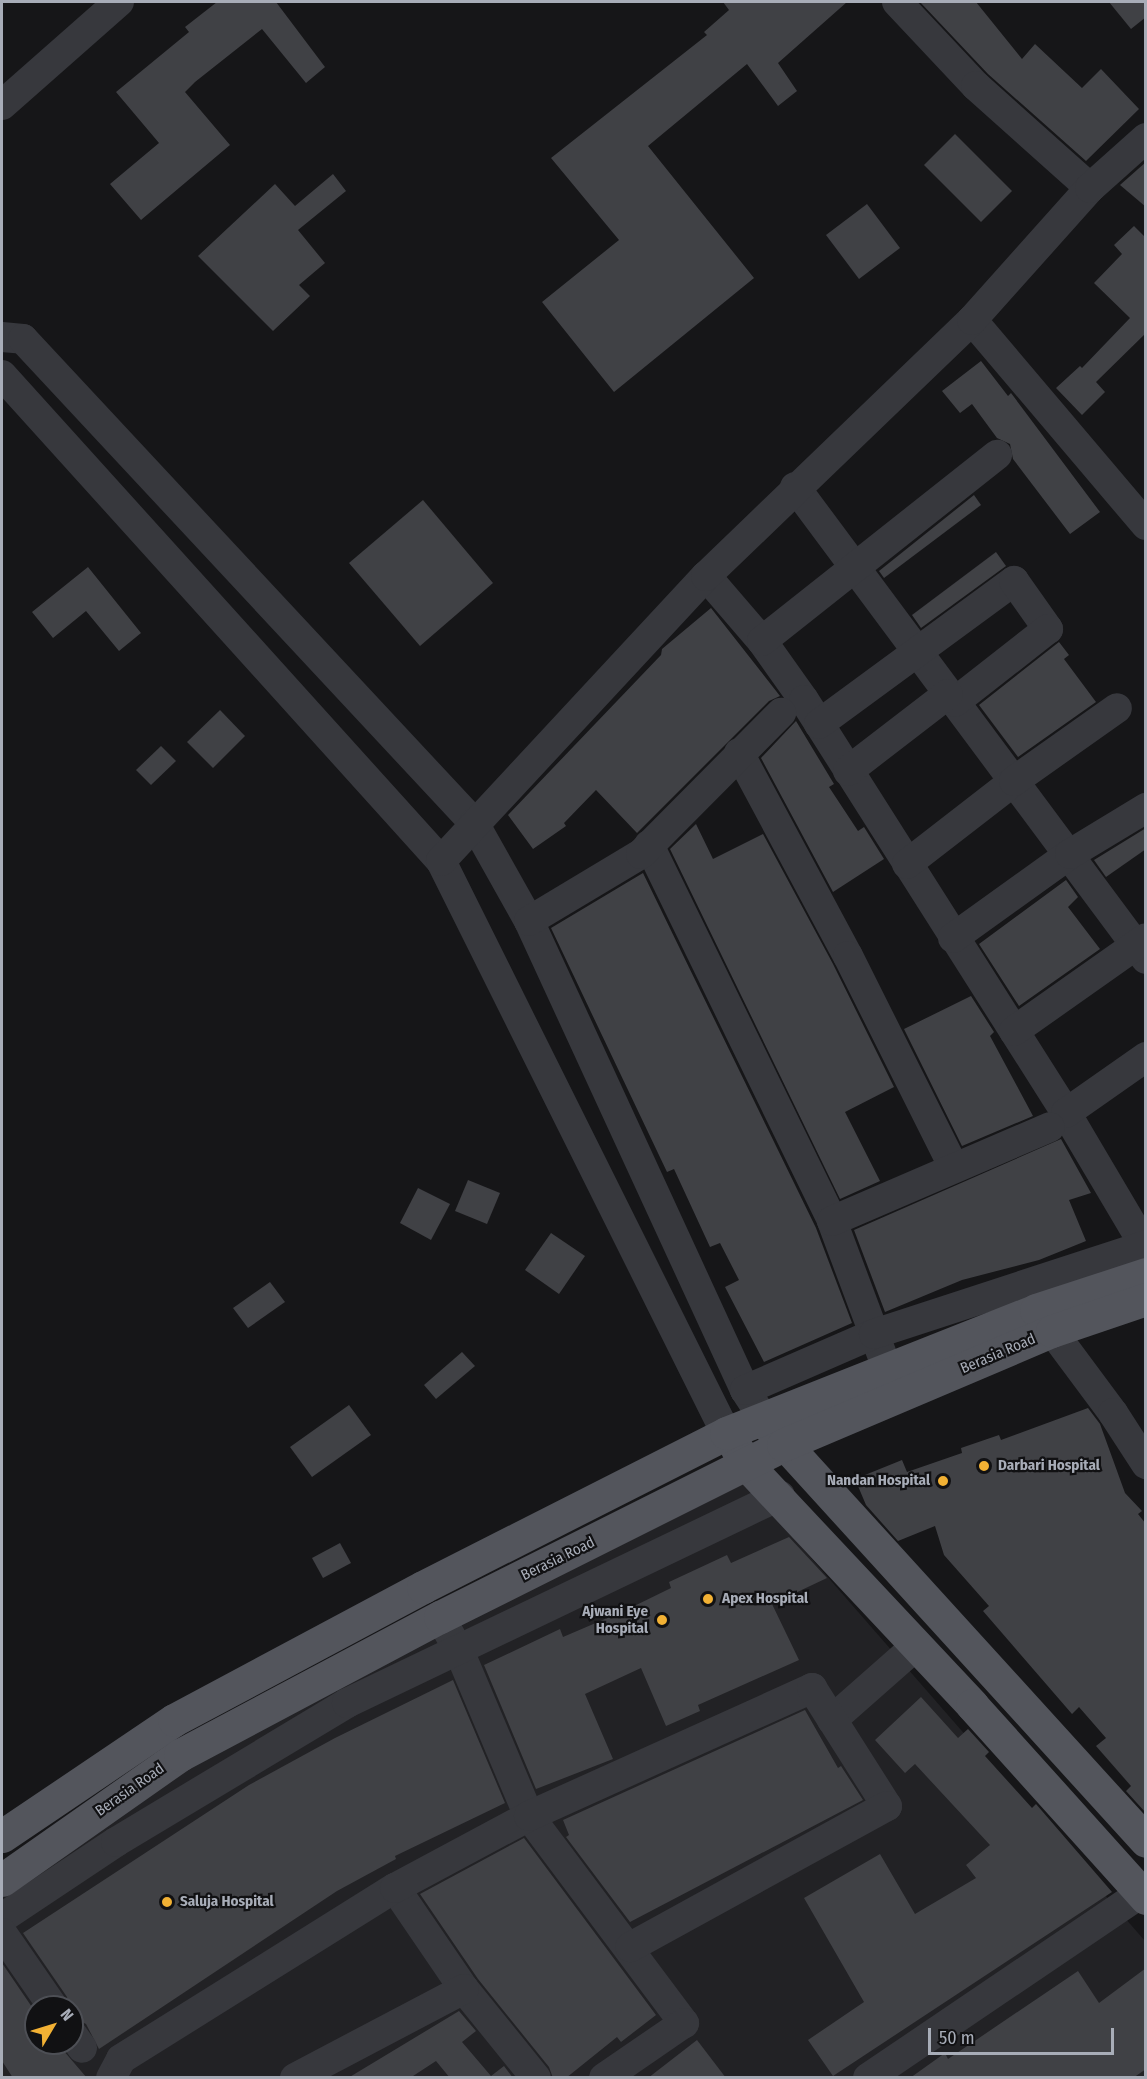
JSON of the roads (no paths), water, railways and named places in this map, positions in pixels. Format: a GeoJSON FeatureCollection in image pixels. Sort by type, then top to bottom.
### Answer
{"type":"FeatureCollection","features":[{"type":"Feature","properties":{"kind":"main road","name":"Berasia Road"},"geometry":{"type":"LineString","coordinates":[[1044,1321],[1145,1255]]}},
{"type":"Feature","properties":{"kind":"main road","name":"Berasia Road"},"geometry":{"type":"LineString","coordinates":[[2,1836],[174,1720],[423,1587],[726,1433],[763,1418],[892,1382],[1044,1321],[1146,1299]]}},
{"type":"Feature","properties":{"kind":"main road","name":"Berasia Road"},"geometry":{"type":"LineString","coordinates":[[2,1880],[180,1755],[440,1617],[747,1466],[892,1382]]}},
{"type":"Feature","properties":{"kind":"main road"},"geometry":{"type":"LineString","coordinates":[[763,1418],[783,1445],[1146,1841]]}},
{"type":"Feature","properties":{"kind":"main road"},"geometry":{"type":"LineString","coordinates":[[726,1433],[747,1466],[780,1496],[1144,1894]]}},
{"type":"Feature","properties":{"kind":"main road"},"geometry":{"type":"LineString","coordinates":[[1005,1741],[1031,1718]]}},
{"type":"Feature","properties":{"kind":"street"},"geometry":{"type":"LineString","coordinates":[[2,105],[119,2]]}},
{"type":"Feature","properties":{"kind":"street"},"geometry":{"type":"LineString","coordinates":[[897,2],[976,86],[1090,188]]}},
{"type":"Feature","properties":{"kind":"street"},"geometry":{"type":"LineString","coordinates":[[441,861],[474,822],[706,576],[795,487],[972,320],[1090,188],[1146,138]]}},
{"type":"Feature","properties":{"kind":"street"},"geometry":{"type":"LineString","coordinates":[[972,320],[1146,525]]}},
{"type":"Feature","properties":{"kind":"street"},"geometry":{"type":"LineString","coordinates":[[2,337],[23,339],[474,822],[529,921],[745,1390],[763,1418]]}},
{"type":"Feature","properties":{"kind":"street"},"geometry":{"type":"LineString","coordinates":[[2,375],[441,861],[726,1433]]}},
{"type":"Feature","properties":{"kind":"street"},"geometry":{"type":"LineString","coordinates":[[762,641],[997,455]]}},
{"type":"Feature","properties":{"kind":"street"},"geometry":{"type":"LineString","coordinates":[[795,487],[951,698],[1142,948],[1014,1031]]}},
{"type":"Feature","properties":{"kind":"street"},"geometry":{"type":"LineString","coordinates":[[706,576],[762,641],[819,724],[1014,1031],[1058,1120],[1145,1255],[874,1334],[745,1390]]}},
{"type":"Feature","properties":{"kind":"street"},"geometry":{"type":"LineString","coordinates":[[819,724],[1014,581],[1048,629],[849,771]]}},
{"type":"Feature","properties":{"kind":"street"},"geometry":{"type":"LineString","coordinates":[[907,864],[1014,781],[1117,708]]}},
{"type":"Feature","properties":{"kind":"street"},"geometry":{"type":"LineString","coordinates":[[529,921],[630,861],[649,845],[738,753],[781,713]]}},
{"type":"Feature","properties":{"kind":"street"},"geometry":{"type":"LineString","coordinates":[[738,753],[848,956],[954,1168]]}},
{"type":"Feature","properties":{"kind":"street"},"geometry":{"type":"LineString","coordinates":[[953,938],[1070,854],[1146,808]]}},
{"type":"Feature","properties":{"kind":"street"},"geometry":{"type":"LineString","coordinates":[[649,845],[832,1221],[892,1382]]}},
{"type":"Feature","properties":{"kind":"street"},"geometry":{"type":"LineString","coordinates":[[832,1221],[1058,1120],[1146,1057]]}},
{"type":"Feature","properties":{"kind":"street"},"geometry":{"type":"LineString","coordinates":[[1044,1321],[1113,1413],[1146,1464]]}},
{"type":"Feature","properties":{"kind":"street"},"geometry":{"type":"LineString","coordinates":[[1113,1413],[1146,1424]]}},
{"type":"Feature","properties":{"kind":"street"},"geometry":{"type":"LineString","coordinates":[[2,1918],[116,1842],[347,1704],[460,1653],[780,1496]]}},
{"type":"Feature","properties":{"kind":"street"},"geometry":{"type":"LineString","coordinates":[[440,1617],[460,1653],[529,1816],[630,1947],[684,2023],[604,2078]]}},
{"type":"Feature","properties":{"kind":"street"},"geometry":{"type":"LineString","coordinates":[[832,1720],[917,1645]]}},
{"type":"Feature","properties":{"kind":"street"},"geometry":{"type":"LineString","coordinates":[[111,2078],[121,2059],[395,1888],[529,1816],[812,1688],[887,1806],[630,1947]]}},
{"type":"Feature","properties":{"kind":"street"},"geometry":{"type":"LineString","coordinates":[[395,1888],[464,1989],[536,2078]]}},
{"type":"Feature","properties":{"kind":"street"},"geometry":{"type":"LineString","coordinates":[[868,2078],[1144,1894]]}},
{"type":"Feature","properties":{"kind":"street"},"geometry":{"type":"LineString","coordinates":[[2,1933],[45,1995]]}},
{"type":"Feature","properties":{"kind":"street"},"geometry":{"type":"LineString","coordinates":[[295,2078],[464,1989]]}},
{"type":"Feature","properties":{"kind":"place","name":"Darbari Hospital"},"geometry":{"type":"Point","coordinates":[984,1466]}},
{"type":"Feature","properties":{"kind":"place","name":"Nandan Hospital"},"geometry":{"type":"Point","coordinates":[943,1481]}},
{"type":"Feature","properties":{"kind":"place","name":"Apex Hospital"},"geometry":{"type":"Point","coordinates":[708,1599]}},
{"type":"Feature","properties":{"kind":"place","name":"Ajwani Eye Hospital"},"geometry":{"type":"Point","coordinates":[662,1620]}},
{"type":"Feature","properties":{"kind":"place","name":"Saluja Hospital"},"geometry":{"type":"Point","coordinates":[167,1902]}}]}
